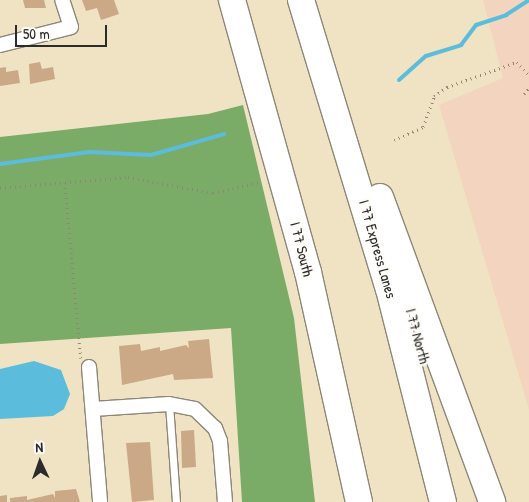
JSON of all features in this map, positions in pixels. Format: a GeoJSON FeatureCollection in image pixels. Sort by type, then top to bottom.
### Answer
{"type":"FeatureCollection","features":[{"type":"Feature","properties":{"kind":"highway","name":"I 77 South"},"geometry":{"type":"LineString","coordinates":[[232,0],[308,272],[359,502]]}},
{"type":"Feature","properties":{"kind":"highway"},"geometry":{"type":"LineString","coordinates":[[249,0],[319,250],[375,502]]}},
{"type":"Feature","properties":{"kind":"highway","name":"I 77 Express Lanes"},"geometry":{"type":"LineString","coordinates":[[301,0],[384,271],[443,502]]}},
{"type":"Feature","properties":{"kind":"highway","name":"I 77 North"},"geometry":{"type":"LineString","coordinates":[[318,0],[380,198],[460,502]]}},
{"type":"Feature","properties":{"kind":"highway"},"geometry":{"type":"LineString","coordinates":[[380,198],[492,502]]}},
{"type":"Feature","properties":{"kind":"highway"},"geometry":{"type":"LineString","coordinates":[[308,272],[341,502]]}},
{"type":"Feature","properties":{"kind":"street"},"geometry":{"type":"LineString","coordinates":[[0,45],[27,41],[71,27],[62,0]]}},
{"type":"Feature","properties":{"kind":"street"},"geometry":{"type":"LineString","coordinates":[[89,367],[100,502]]}},
{"type":"Feature","properties":{"kind":"street"},"geometry":{"type":"LineString","coordinates":[[92,409],[169,404],[196,409],[215,428],[222,453],[225,502]]}},
{"type":"Feature","properties":{"kind":"lane"},"geometry":{"type":"LineString","coordinates":[[169,404],[176,502]]}},
{"type":"Feature","properties":{"kind":"path"},"geometry":{"type":"LineString","coordinates":[[394,140],[408,136],[428,120],[434,96],[454,84],[517,62],[529,75]]}},
{"type":"Feature","properties":{"kind":"path"},"geometry":{"type":"LineString","coordinates":[[524,94],[529,88]]}},
{"type":"Feature","properties":{"kind":"path"},"geometry":{"type":"LineString","coordinates":[[0,188],[128,177],[213,193],[259,182]]}},
{"type":"Feature","properties":{"kind":"path"},"geometry":{"type":"LineString","coordinates":[[65,183],[80,347]]}},
{"type":"Feature","properties":{"kind":"shaded area"},"geometry":{"type":"Polygon","coordinates":[[[483,0],[529,0],[529,410],[439,105],[503,78],[483,0]]]}},
{"type":"Feature","properties":{"kind":"green space"},"geometry":{"type":"Polygon","coordinates":[[[243,105],[294,318],[315,502],[242,502],[231,328],[0,344],[0,137],[208,114],[243,105]]]}},
{"type":"Feature","properties":{"kind":"water"},"geometry":{"type":"Polygon","coordinates":[[[34,361],[61,370],[70,394],[64,409],[53,416],[0,419],[0,369],[34,361]]]}},
{"type":"Feature","properties":{"kind":"building"},"geometry":{"type":"Polygon","coordinates":[[[23,0],[44,0],[46,8],[25,8],[23,0]]]}},
{"type":"Feature","properties":{"kind":"building"},"geometry":{"type":"Polygon","coordinates":[[[82,0],[114,0],[119,14],[101,20],[97,8],[86,11],[82,0]]]}},
{"type":"Feature","properties":{"kind":"building"},"geometry":{"type":"Polygon","coordinates":[[[40,62],[42,69],[53,67],[55,79],[30,84],[29,64],[40,62]]]}},
{"type":"Feature","properties":{"kind":"building"},"geometry":{"type":"Polygon","coordinates":[[[6,67],[6,72],[18,70],[20,83],[0,86],[0,68],[6,67]]]}},
{"type":"Feature","properties":{"kind":"building"},"geometry":{"type":"Polygon","coordinates":[[[209,339],[213,378],[174,380],[173,374],[122,385],[119,346],[140,344],[141,351],[160,347],[160,351],[186,345],[189,348],[188,341],[209,339]]]}},
{"type":"Feature","properties":{"kind":"building"},"geometry":{"type":"Polygon","coordinates":[[[194,430],[196,467],[182,468],[181,431],[194,430]]]}},
{"type":"Feature","properties":{"kind":"building"},"geometry":{"type":"Polygon","coordinates":[[[150,442],[154,500],[132,502],[126,443],[150,442]]]}},
{"type":"Feature","properties":{"kind":"building"},"geometry":{"type":"Polygon","coordinates":[[[76,489],[80,502],[10,502],[10,498],[27,496],[27,500],[53,494],[55,498],[55,491],[76,489]]]}},
{"type":"Feature","properties":{"kind":"building"},"geometry":{"type":"Polygon","coordinates":[[[7,495],[7,502],[0,502],[0,496],[7,495]]]}},
{"type":"Feature","properties":{"kind":"waterway"},"geometry":{"type":"LineString","coordinates":[[399,80],[426,56],[461,45],[476,25],[506,15],[529,0]]}},
{"type":"Feature","properties":{"kind":"waterway"},"geometry":{"type":"LineString","coordinates":[[0,164],[89,152],[151,155],[224,134]]}}]}
